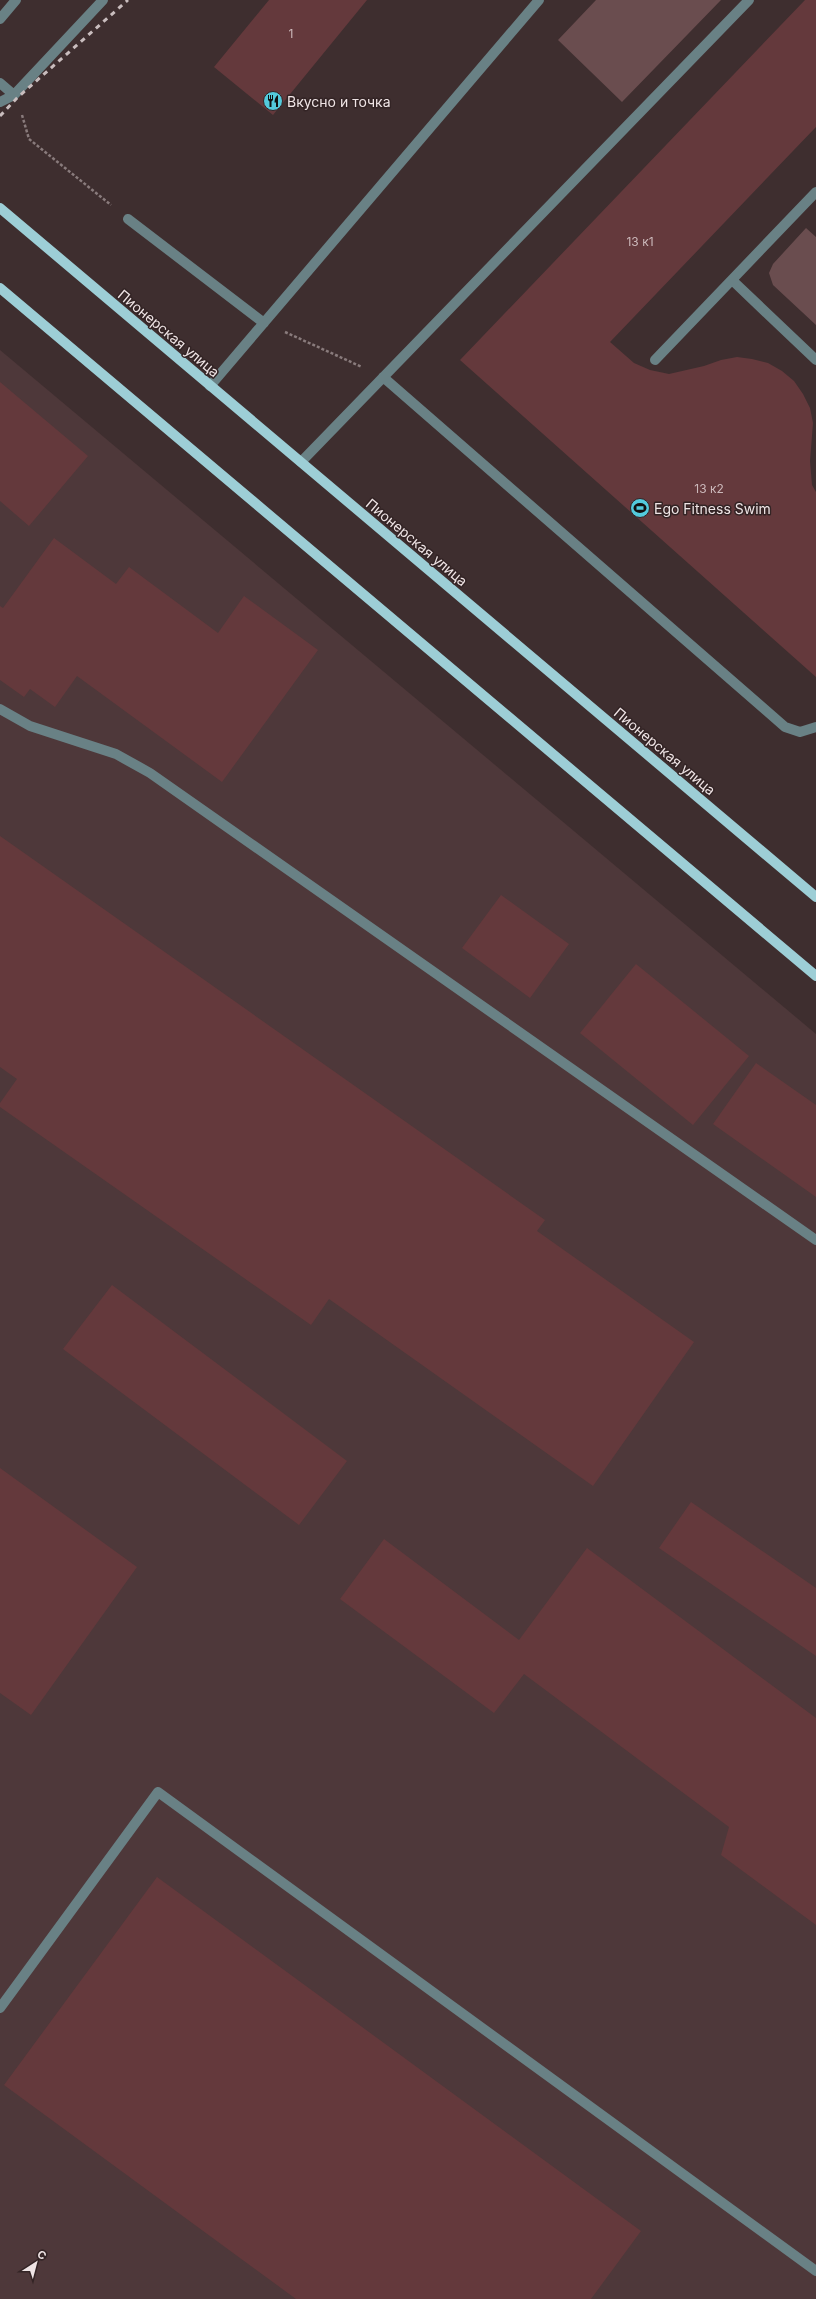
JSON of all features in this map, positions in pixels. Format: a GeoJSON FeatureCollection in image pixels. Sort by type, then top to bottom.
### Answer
{"type":"FeatureCollection","features":[{"type":"Feature","properties":{"kind":"main road","name":"Пионерская улица"},"geometry":{"type":"LineString","coordinates":[[0,208],[816,897]]}},
{"type":"Feature","properties":{"kind":"main road"},"geometry":{"type":"LineString","coordinates":[[0,288],[816,976]]}},
{"type":"Feature","properties":{"kind":"lane"},"geometry":{"type":"LineString","coordinates":[[0,20],[16,0]]}},
{"type":"Feature","properties":{"kind":"lane"},"geometry":{"type":"LineString","coordinates":[[0,102],[14,94],[103,0]]}},
{"type":"Feature","properties":{"kind":"lane"},"geometry":{"type":"LineString","coordinates":[[210,386],[539,0]]}},
{"type":"Feature","properties":{"kind":"lane"},"geometry":{"type":"LineString","coordinates":[[301,462],[749,0]]}},
{"type":"Feature","properties":{"kind":"lane"},"geometry":{"type":"LineString","coordinates":[[0,83],[14,94]]}},
{"type":"Feature","properties":{"kind":"lane"},"geometry":{"type":"LineString","coordinates":[[655,360],[816,192]]}},
{"type":"Feature","properties":{"kind":"lane"},"geometry":{"type":"LineString","coordinates":[[128,219],[264,323]]}},
{"type":"Feature","properties":{"kind":"lane"},"geometry":{"type":"LineString","coordinates":[[732,280],[816,360]]}},
{"type":"Feature","properties":{"kind":"lane"},"geometry":{"type":"LineString","coordinates":[[383,377],[784,727],[800,732],[816,726]]}},
{"type":"Feature","properties":{"kind":"lane"},"geometry":{"type":"LineString","coordinates":[[0,709],[30,726],[116,754],[150,773],[816,1240]]}},
{"type":"Feature","properties":{"kind":"lane"},"geometry":{"type":"LineString","coordinates":[[0,2008],[158,1792],[816,2271]]}},
{"type":"Feature","properties":{"kind":"path"},"geometry":{"type":"LineString","coordinates":[[14,94],[29,139],[128,219]]}},
{"type":"Feature","properties":{"kind":"path"},"geometry":{"type":"LineString","coordinates":[[264,323],[383,377]]}},
{"type":"Feature","properties":{"kind":"shaded area"},"geometry":{"type":"Polygon","coordinates":[[[596,0],[721,0],[622,102],[558,40],[596,0]]]}},
{"type":"Feature","properties":{"kind":"shaded area"},"geometry":{"type":"Polygon","coordinates":[[[806,228],[816,237],[816,325],[773,285],[769,273],[773,264],[806,228]]]}},
{"type":"Feature","properties":{"kind":"shaded area"},"geometry":{"type":"Polygon","coordinates":[[[0,350],[816,1034],[816,2299],[0,2299],[0,350]]]}},
{"type":"Feature","properties":{"kind":"building"},"geometry":{"type":"Polygon","coordinates":[[[269,0],[367,0],[273,115],[214,67],[269,0]]]}},
{"type":"Feature","properties":{"kind":"building"},"geometry":{"type":"Polygon","coordinates":[[[805,0],[816,0],[816,127],[610,342],[634,363],[650,370],[669,374],[737,357],[768,363],[782,371],[794,381],[803,394],[810,408],[813,423],[810,461],[812,485],[816,492],[816,677],[460,360],[805,0]]]}},
{"type":"Feature","properties":{"kind":"building"},"geometry":{"type":"Polygon","coordinates":[[[0,382],[88,456],[29,526],[0,501],[0,382]]]}},
{"type":"Feature","properties":{"kind":"building"},"geometry":{"type":"Polygon","coordinates":[[[54,538],[116,584],[129,567],[218,633],[244,596],[318,650],[222,782],[77,676],[55,707],[30,689],[24,697],[0,680],[0,606],[3,608],[54,538]]]}},
{"type":"Feature","properties":{"kind":"building"},"geometry":{"type":"Polygon","coordinates":[[[0,836],[545,1220],[537,1231],[694,1342],[593,1486],[329,1299],[311,1325],[0,1107],[0,1103],[17,1079],[0,1067],[0,836]]]}},
{"type":"Feature","properties":{"kind":"building"},"geometry":{"type":"Polygon","coordinates":[[[501,895],[569,944],[530,998],[462,948],[501,895]]]}},
{"type":"Feature","properties":{"kind":"building"},"geometry":{"type":"Polygon","coordinates":[[[636,964],[749,1056],[693,1125],[580,1033],[636,964]]]}},
{"type":"Feature","properties":{"kind":"building"},"geometry":{"type":"Polygon","coordinates":[[[756,1063],[816,1105],[816,1197],[713,1124],[756,1063]]]}},
{"type":"Feature","properties":{"kind":"building"},"geometry":{"type":"Polygon","coordinates":[[[112,1285],[347,1461],[299,1525],[63,1349],[112,1285]]]}},
{"type":"Feature","properties":{"kind":"building"},"geometry":{"type":"Polygon","coordinates":[[[0,1468],[137,1567],[31,1715],[0,1693],[0,1468]]]}},
{"type":"Feature","properties":{"kind":"building"},"geometry":{"type":"Polygon","coordinates":[[[691,1502],[816,1588],[816,1656],[659,1548],[691,1502]]]}},
{"type":"Feature","properties":{"kind":"building"},"geometry":{"type":"Polygon","coordinates":[[[384,1539],[519,1640],[587,1548],[816,1718],[816,1925],[721,1855],[729,1827],[524,1674],[494,1713],[340,1599],[384,1539]]]}},
{"type":"Feature","properties":{"kind":"building"},"geometry":{"type":"Polygon","coordinates":[[[157,1877],[641,2231],[591,2299],[296,2299],[4,2085],[157,1877]]]}},
{"type":"Feature","properties":{"kind":"railway"},"geometry":{"type":"LineString","coordinates":[[0,116],[17,98],[128,0]]}},
{"type":"Feature","properties":{"kind":"place","name":"Вкусно и точка"},"geometry":{"type":"Point","coordinates":[273,101]}},
{"type":"Feature","properties":{"kind":"place","name":"Ego Fitness Swim"},"geometry":{"type":"Point","coordinates":[640,508]}}]}
